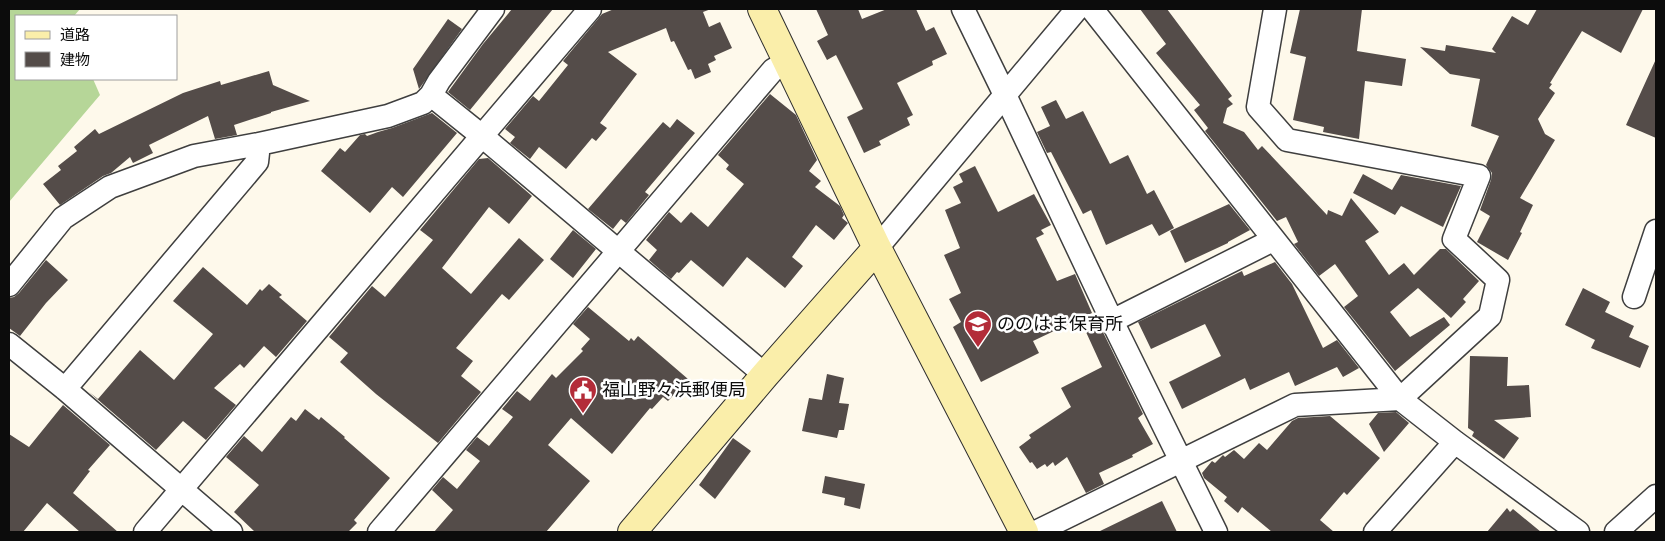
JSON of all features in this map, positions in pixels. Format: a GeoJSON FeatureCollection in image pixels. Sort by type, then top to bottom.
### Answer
{"type":"FeatureCollection","features":[{"type":"Feature","properties":{"kind":"street"},"geometry":{"type":"LineString","coordinates":[[9,285],[63,218],[110,187],[194,156],[388,116],[423,103],[431,96],[439,81],[493,9]]}},
{"type":"Feature","properties":{"kind":"street"},"geometry":{"type":"LineString","coordinates":[[145,532],[590,9]]}},
{"type":"Feature","properties":{"kind":"street"},"geometry":{"type":"LineString","coordinates":[[762,9],[877,248],[1024,532]]}},
{"type":"Feature","properties":{"kind":"street"},"geometry":{"type":"LineString","coordinates":[[963,9],[1216,532]]}},
{"type":"Feature","properties":{"kind":"street"},"geometry":{"type":"LineString","coordinates":[[632,532],[765,375],[877,248],[1077,9]]}},
{"type":"Feature","properties":{"kind":"street"},"geometry":{"type":"LineString","coordinates":[[1092,9],[1400,399],[1455,442],[1578,532]]}},
{"type":"Feature","properties":{"kind":"street"},"geometry":{"type":"LineString","coordinates":[[1036,532],[1295,405],[1400,399],[1490,316],[1498,280],[1454,239],[1479,176],[1287,140],[1258,106],[1275,9]]}},
{"type":"Feature","properties":{"kind":"street"},"geometry":{"type":"LineString","coordinates":[[379,532],[773,70],[788,61]]}},
{"type":"Feature","properties":{"kind":"street"},"geometry":{"type":"LineString","coordinates":[[431,96],[482,136],[765,375]]}},
{"type":"Feature","properties":{"kind":"street"},"geometry":{"type":"LineString","coordinates":[[65,389],[257,162],[259,144]]}},
{"type":"Feature","properties":{"kind":"street"},"geometry":{"type":"LineString","coordinates":[[1634,297],[1656,231]]}},
{"type":"Feature","properties":{"kind":"street"},"geometry":{"type":"LineString","coordinates":[[1112,320],[1274,240]]}},
{"type":"Feature","properties":{"kind":"street"},"geometry":{"type":"LineString","coordinates":[[9,344],[65,389],[231,532]]}},
{"type":"Feature","properties":{"kind":"street"},"geometry":{"type":"LineString","coordinates":[[1375,532],[1455,442]]}},
{"type":"Feature","properties":{"kind":"street"},"geometry":{"type":"LineString","coordinates":[[1616,532],[1656,496]]}},
{"type":"Feature","properties":{"kind":"green space"},"geometry":{"type":"Polygon","coordinates":[[[9,9],[80,9],[75,15],[15,15],[15,80],[93,80],[100,95],[9,202],[9,9]]]}},
{"type":"Feature","properties":{"kind":"building"},"geometry":{"type":"Polygon","coordinates":[[[512,9],[553,9],[470,110],[448,92],[483,44],[512,9]]]}},
{"type":"Feature","properties":{"kind":"building"},"geometry":{"type":"Polygon","coordinates":[[[614,9],[711,9],[703,12],[709,27],[720,22],[732,48],[714,56],[716,60],[708,64],[711,72],[695,79],[691,69],[688,70],[674,41],[671,42],[666,28],[608,52],[637,74],[600,123],[607,128],[596,141],[592,138],[566,169],[539,147],[530,159],[510,143],[515,137],[505,129],[533,96],[539,101],[568,65],[563,61],[602,14],[614,9]]]}},
{"type":"Feature","properties":{"kind":"building"},"geometry":{"type":"Polygon","coordinates":[[[816,9],[858,9],[862,19],[887,9],[916,9],[926,31],[934,27],[947,54],[932,61],[933,65],[897,83],[913,115],[907,118],[910,125],[879,141],[881,145],[864,153],[847,117],[863,109],[836,55],[827,60],[817,41],[828,35],[816,9]]]}},
{"type":"Feature","properties":{"kind":"building"},"geometry":{"type":"Polygon","coordinates":[[[1140,9],[1167,9],[1232,96],[1228,99],[1233,104],[1227,108],[1223,123],[1244,132],[1258,150],[1262,146],[1327,215],[1328,210],[1342,216],[1351,198],[1379,232],[1365,241],[1389,275],[1404,263],[1414,275],[1440,249],[1446,249],[1479,281],[1463,299],[1466,302],[1451,318],[1418,288],[1390,312],[1410,337],[1444,317],[1450,325],[1395,371],[1344,307],[1358,296],[1335,264],[1319,276],[1294,244],[1298,242],[1286,217],[1277,221],[1205,131],[1208,128],[1194,110],[1200,105],[1156,53],[1166,44],[1140,9]]]}},
{"type":"Feature","properties":{"kind":"building"},"geometry":{"type":"Polygon","coordinates":[[[1300,9],[1362,9],[1357,51],[1406,59],[1402,86],[1365,81],[1359,139],[1323,132],[1324,127],[1293,120],[1306,57],[1290,53],[1300,9]]]}},
{"type":"Feature","properties":{"kind":"building"},"geometry":{"type":"Polygon","coordinates":[[[1537,9],[1643,9],[1621,53],[1582,31],[1550,83],[1552,84],[1549,88],[1555,93],[1538,119],[1545,134],[1555,140],[1520,198],[1533,205],[1520,232],[1522,233],[1508,260],[1477,242],[1490,216],[1480,210],[1492,173],[1486,165],[1499,136],[1471,126],[1480,79],[1450,74],[1420,47],[1445,51],[1446,45],[1496,53],[1492,49],[1512,16],[1528,25],[1537,9]]]}},
{"type":"Feature","properties":{"kind":"building"},"geometry":{"type":"Polygon","coordinates":[[[448,19],[462,29],[419,89],[413,69],[448,19]]]}},
{"type":"Feature","properties":{"kind":"building"},"geometry":{"type":"Polygon","coordinates":[[[1656,59],[1656,138],[1626,125],[1656,59]]]}},
{"type":"Feature","properties":{"kind":"building"},"geometry":{"type":"Polygon","coordinates":[[[269,71],[273,85],[310,101],[234,125],[237,135],[215,139],[208,116],[149,145],[153,153],[133,163],[130,157],[111,173],[103,176],[60,205],[43,184],[61,170],[58,166],[77,151],[74,147],[95,129],[99,134],[183,93],[220,81],[221,85],[269,71]]]}},
{"type":"Feature","properties":{"kind":"building"},"geometry":{"type":"Polygon","coordinates":[[[770,94],[796,115],[817,160],[809,171],[821,181],[815,187],[840,206],[844,215],[842,218],[848,223],[834,240],[816,225],[792,257],[803,266],[785,288],[747,257],[723,287],[691,260],[671,279],[649,260],[657,250],[646,240],[669,212],[681,223],[691,212],[708,227],[744,184],[726,169],[729,165],[718,155],[770,94]]]}},
{"type":"Feature","properties":{"kind":"building"},"geometry":{"type":"Polygon","coordinates":[[[1056,100],[1066,119],[1083,111],[1110,164],[1128,155],[1147,194],[1154,190],[1174,228],[1159,236],[1152,224],[1106,245],[1091,210],[1083,214],[1051,152],[1047,153],[1037,132],[1050,126],[1041,107],[1056,100]]]}},
{"type":"Feature","properties":{"kind":"building"},"geometry":{"type":"Polygon","coordinates":[[[432,113],[457,133],[403,197],[392,187],[370,213],[321,171],[340,148],[345,152],[360,135],[365,134],[367,136],[432,113]]]}},
{"type":"Feature","properties":{"kind":"building"},"geometry":{"type":"Polygon","coordinates":[[[677,119],[695,133],[645,192],[649,195],[626,223],[621,219],[613,229],[588,209],[663,122],[670,128],[677,119]]]}},
{"type":"Feature","properties":{"kind":"building"},"geometry":{"type":"Polygon","coordinates":[[[488,158],[532,196],[509,224],[489,207],[442,268],[471,294],[519,238],[544,260],[509,300],[502,294],[456,348],[473,361],[461,376],[481,392],[438,443],[376,394],[340,362],[348,353],[329,337],[372,286],[385,297],[433,240],[420,230],[479,159],[488,158]]]}},
{"type":"Feature","properties":{"kind":"building"},"geometry":{"type":"Polygon","coordinates":[[[975,166],[998,212],[1034,194],[1051,225],[1041,230],[1044,234],[1036,238],[1057,281],[1075,274],[1092,313],[1033,341],[1039,353],[981,382],[953,327],[961,322],[949,299],[961,293],[944,255],[960,248],[945,210],[961,203],[953,187],[963,182],[959,174],[975,166]]]}},
{"type":"Feature","properties":{"kind":"building"},"geometry":{"type":"Polygon","coordinates":[[[1363,174],[1392,190],[1401,175],[1461,186],[1443,227],[1401,206],[1395,215],[1353,193],[1363,174]]]}},
{"type":"Feature","properties":{"kind":"building"},"geometry":{"type":"Polygon","coordinates":[[[1229,204],[1250,230],[1228,243],[1185,263],[1170,231],[1229,204]]]}},
{"type":"Feature","properties":{"kind":"building"},"geometry":{"type":"Polygon","coordinates":[[[573,230],[596,249],[573,278],[550,259],[573,230]]]}},
{"type":"Feature","properties":{"kind":"building"},"geometry":{"type":"Polygon","coordinates":[[[46,260],[68,280],[46,303],[20,336],[9,328],[9,298],[19,293],[46,260]]]}},
{"type":"Feature","properties":{"kind":"building"},"geometry":{"type":"Polygon","coordinates":[[[1275,262],[1292,284],[1323,348],[1337,340],[1359,368],[1343,377],[1337,367],[1295,386],[1289,372],[1250,390],[1245,378],[1182,409],[1169,382],[1221,356],[1205,324],[1151,349],[1138,322],[1242,271],[1244,276],[1275,262]]]}},
{"type":"Feature","properties":{"kind":"building"},"geometry":{"type":"Polygon","coordinates":[[[203,267],[247,305],[260,289],[262,291],[269,284],[282,295],[279,297],[307,321],[276,357],[264,346],[244,368],[240,364],[214,388],[236,405],[206,440],[183,421],[156,450],[89,392],[98,399],[140,350],[174,380],[213,334],[173,301],[203,267]]]}},
{"type":"Feature","properties":{"kind":"building"},"geometry":{"type":"Polygon","coordinates":[[[1583,288],[1610,302],[1605,312],[1634,326],[1629,337],[1649,346],[1640,368],[1591,348],[1595,340],[1565,325],[1583,288]]]}},
{"type":"Feature","properties":{"kind":"building"},"geometry":{"type":"Polygon","coordinates":[[[588,307],[629,341],[631,338],[634,341],[638,336],[688,379],[668,401],[663,397],[652,409],[650,408],[612,454],[571,418],[548,445],[590,481],[546,532],[434,532],[453,510],[432,490],[443,477],[457,489],[480,461],[466,450],[477,437],[489,446],[513,417],[502,409],[517,391],[530,401],[552,374],[556,378],[583,351],[581,349],[590,339],[573,324],[588,307]]]}},
{"type":"Feature","properties":{"kind":"building"},"geometry":{"type":"Polygon","coordinates":[[[1100,326],[1143,414],[1138,418],[1153,444],[1132,455],[1133,457],[1099,473],[1104,484],[1086,493],[1067,457],[1055,466],[1053,462],[1047,467],[1045,464],[1037,469],[1032,462],[1030,463],[1019,447],[1031,438],[1029,435],[1071,407],[1061,388],[1102,367],[1086,332],[1100,326]]]}},
{"type":"Feature","properties":{"kind":"building"},"geometry":{"type":"Polygon","coordinates":[[[1470,356],[1508,357],[1507,386],[1529,385],[1531,417],[1494,420],[1519,438],[1504,459],[1472,436],[1474,432],[1468,428],[1470,356]]]}},
{"type":"Feature","properties":{"kind":"building"},"geometry":{"type":"Polygon","coordinates":[[[827,374],[844,378],[839,403],[849,404],[844,430],[839,430],[837,438],[802,431],[809,398],[822,400],[827,374]]]}},
{"type":"Feature","properties":{"kind":"building"},"geometry":{"type":"Polygon","coordinates":[[[63,405],[110,445],[88,470],[90,471],[73,493],[118,532],[80,532],[47,503],[23,532],[9,532],[9,434],[29,447],[63,405]]]}},
{"type":"Feature","properties":{"kind":"building"},"geometry":{"type":"Polygon","coordinates":[[[305,409],[319,420],[321,417],[390,478],[354,520],[357,523],[348,532],[255,532],[234,512],[259,485],[226,457],[244,436],[262,452],[291,417],[296,421],[305,409]]]}},
{"type":"Feature","properties":{"kind":"building"},"geometry":{"type":"Polygon","coordinates":[[[1396,412],[1409,423],[1384,452],[1369,424],[1378,413],[1396,412]]]}},
{"type":"Feature","properties":{"kind":"building"},"geometry":{"type":"Polygon","coordinates":[[[1330,416],[1380,458],[1347,495],[1344,492],[1320,520],[1334,532],[1272,532],[1242,507],[1238,513],[1224,501],[1227,497],[1204,478],[1202,473],[1212,461],[1215,463],[1223,455],[1225,457],[1234,450],[1244,459],[1259,443],[1267,450],[1292,421],[1298,418],[1330,416]]]}},
{"type":"Feature","properties":{"kind":"building"},"geometry":{"type":"Polygon","coordinates":[[[733,438],[751,451],[715,499],[699,485],[733,438]]]}},
{"type":"Feature","properties":{"kind":"building"},"geometry":{"type":"Polygon","coordinates":[[[825,476],[865,484],[860,509],[844,505],[845,498],[822,493],[825,476]]]}},
{"type":"Feature","properties":{"kind":"building"},"geometry":{"type":"Polygon","coordinates":[[[1162,501],[1177,532],[1098,532],[1162,501]]]}},
{"type":"Feature","properties":{"kind":"building"},"geometry":{"type":"Polygon","coordinates":[[[1507,508],[1510,512],[1513,509],[1541,532],[1487,532],[1507,508]]]}},
{"type":"Feature","properties":{"kind":"place","name":"ののはま保育所"},"geometry":{"type":"Point","coordinates":[978,348]}},
{"type":"Feature","properties":{"kind":"place","name":"福山野々浜郵便局"},"geometry":{"type":"Point","coordinates":[583,414]}}]}
